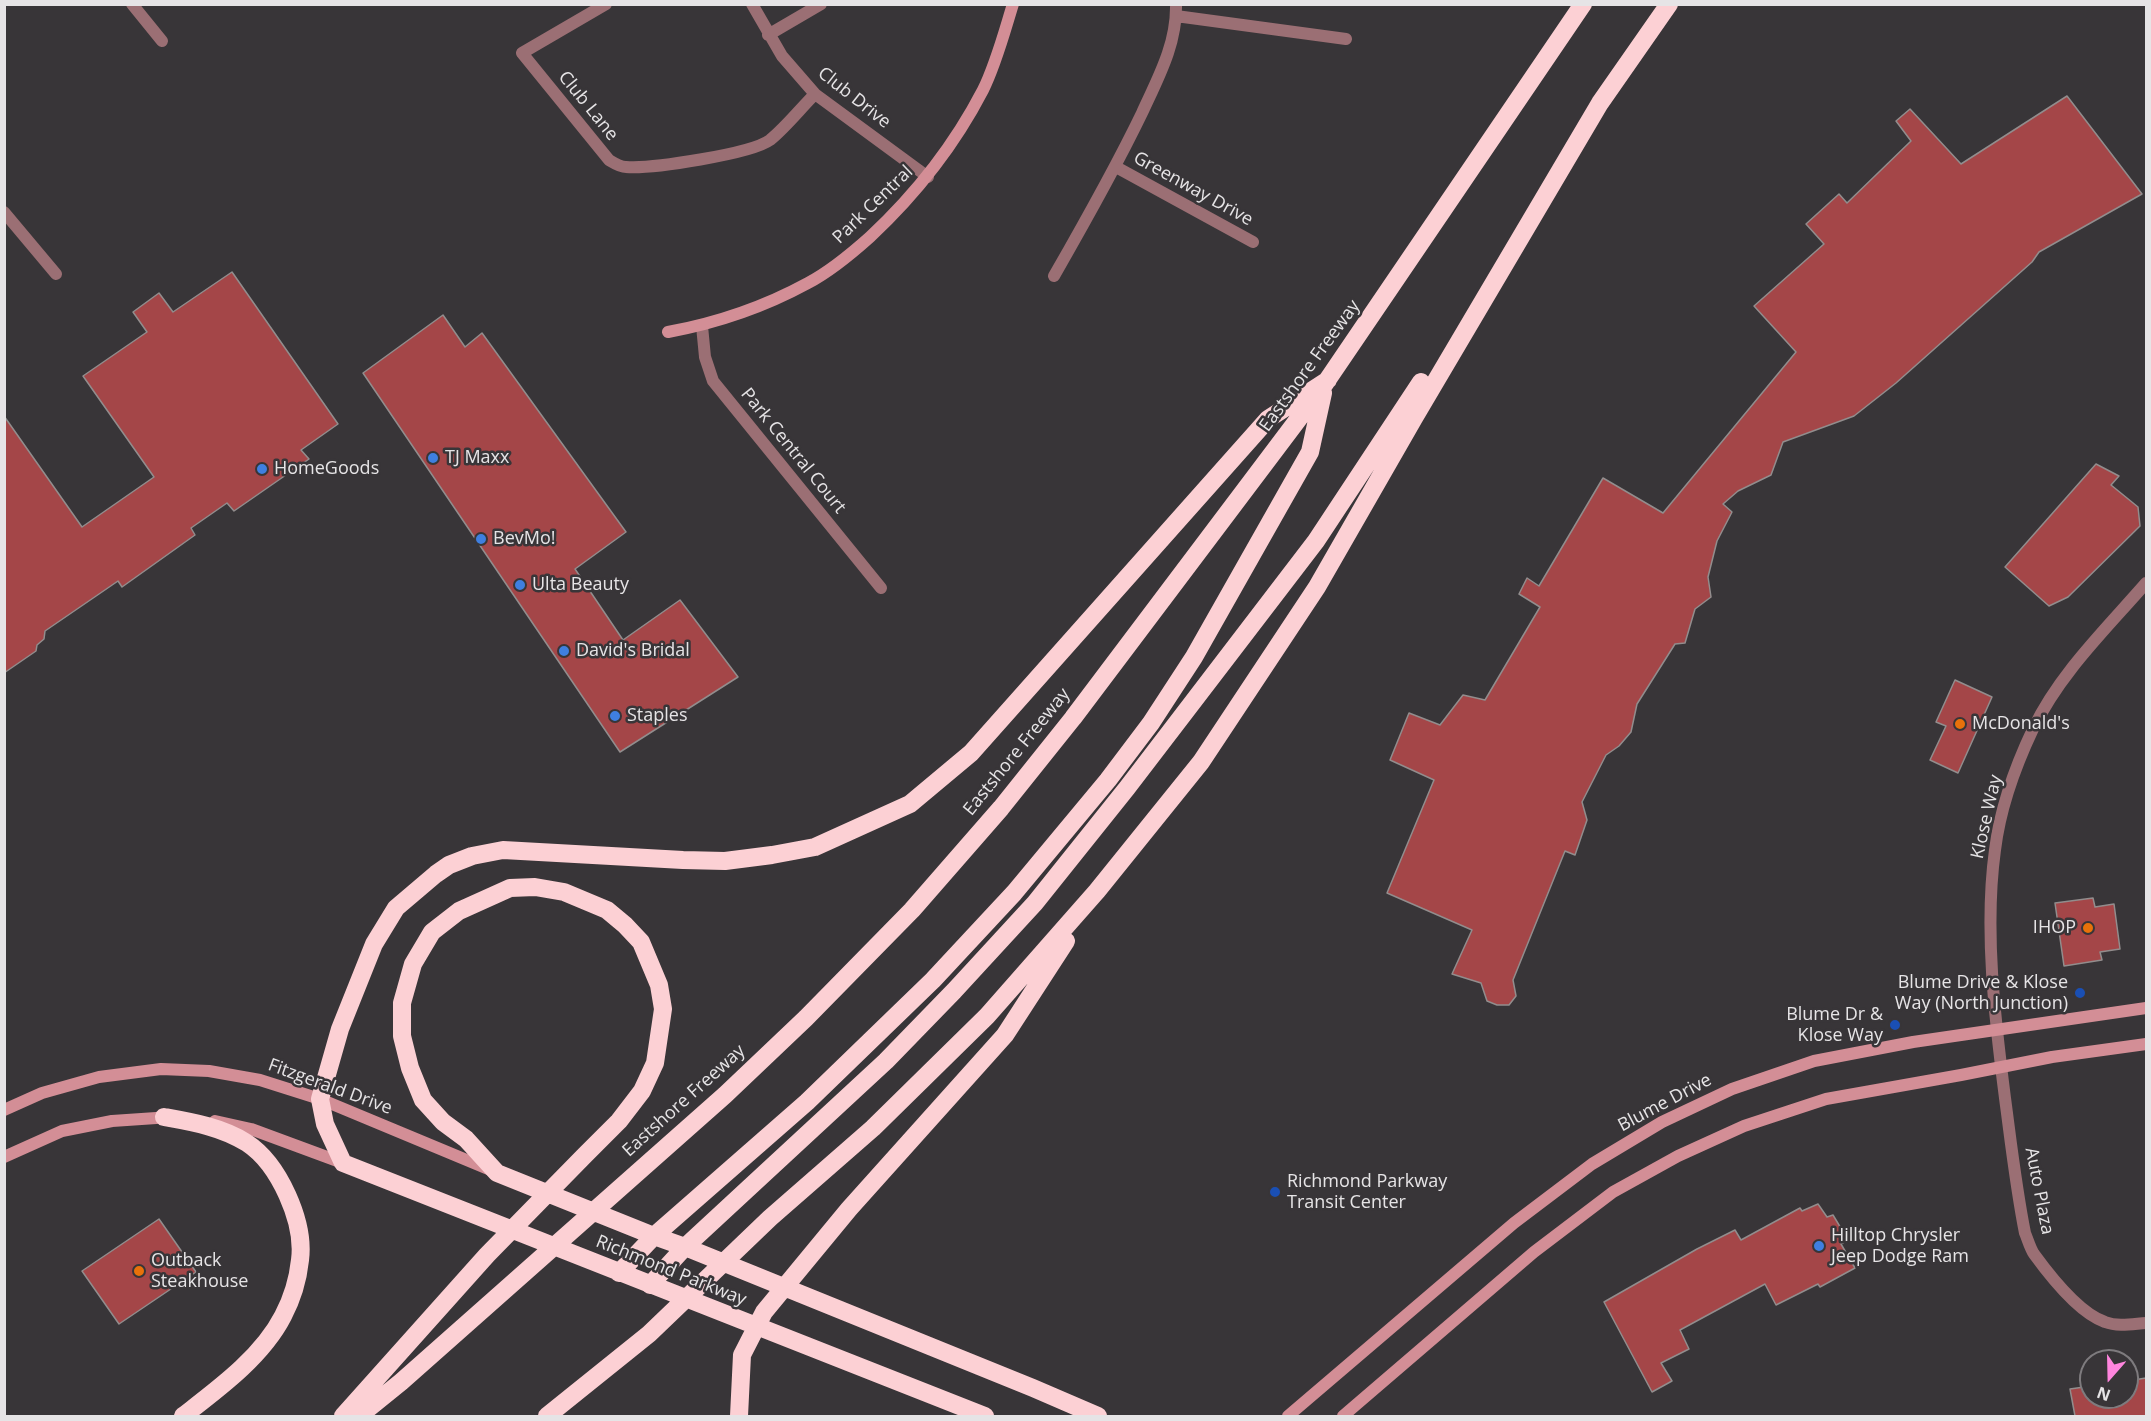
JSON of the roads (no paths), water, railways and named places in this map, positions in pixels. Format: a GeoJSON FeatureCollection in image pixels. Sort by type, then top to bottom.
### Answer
{"type":"FeatureCollection","features":[{"type":"Feature","properties":{"kind":"highway","name":"Eastshore Freeway"},"geometry":{"type":"LineString","coordinates":[[359,1416],[401,1382],[725,1095],[806,1018],[912,910],[1001,808],[1066,727],[1326,382],[1583,4]]}},
{"type":"Feature","properties":{"kind":"highway"},"geometry":{"type":"LineString","coordinates":[[650,1286],[685,1247],[886,1061],[954,991],[1035,903],[1127,788],[1316,541],[1400,415],[1600,103],[1669,4]]}},
{"type":"Feature","properties":{"kind":"highway"},"geometry":{"type":"LineString","coordinates":[[547,1416],[649,1334],[770,1218],[873,1128],[987,1016],[1097,891],[1201,762],[1317,587],[1414,417],[1600,103]]}},
{"type":"Feature","properties":{"kind":"highway"},"geometry":{"type":"LineString","coordinates":[[343,1163],[325,1124],[320,1099],[340,1029],[374,944],[396,908],[436,874],[449,865],[472,856],[503,850],[725,861],[772,855],[814,847],[910,804],[971,753],[1268,419],[1326,382]]}},
{"type":"Feature","properties":{"kind":"highway"},"geometry":{"type":"LineString","coordinates":[[619,1273],[654,1236],[807,1102],[933,980],[1014,893],[1108,780],[1151,723],[1194,657],[1310,452],[1326,382]]}},
{"type":"Feature","properties":{"kind":"highway"},"geometry":{"type":"LineString","coordinates":[[343,1416],[487,1255],[619,1120],[642,1090],[655,1062],[663,1009],[659,985],[640,942],[607,910],[564,892],[535,887],[510,888],[459,910],[432,932],[413,964],[402,1003],[402,1036],[410,1068],[423,1100],[443,1122],[466,1139],[497,1173]]}},
{"type":"Feature","properties":{"kind":"highway"},"geometry":{"type":"LineString","coordinates":[[739,1416],[742,1356],[764,1312],[849,1209],[1005,1035],[1097,891]]}},
{"type":"Feature","properties":{"kind":"highway"},"geometry":{"type":"LineString","coordinates":[[164,1117],[205,1125],[247,1143],[267,1162],[283,1186],[292,1206],[298,1228],[301,1258],[295,1286],[282,1317],[266,1342],[223,1385],[183,1416]]}},
{"type":"Feature","properties":{"kind":"highway","name":"Richmond Parkway"},"geometry":{"type":"LineString","coordinates":[[343,1163],[436,1198],[650,1286],[985,1416]]}},
{"type":"Feature","properties":{"kind":"highway","name":"Richmond Parkway"},"geometry":{"type":"LineString","coordinates":[[497,1173],[685,1247],[1098,1416]]}},
{"type":"Feature","properties":{"kind":"street"},"geometry":{"type":"LineString","coordinates":[[132,4],[162,41]]}},
{"type":"Feature","properties":{"kind":"street","name":"Club Lane"},"geometry":{"type":"LineString","coordinates":[[606,4],[522,53],[609,160],[623,167],[663,164],[737,153],[755,148],[770,140],[814,94]]}},
{"type":"Feature","properties":{"kind":"street","name":"Club Drive"},"geometry":{"type":"LineString","coordinates":[[752,4],[782,56],[814,94],[928,177]]}},
{"type":"Feature","properties":{"kind":"street"},"geometry":{"type":"LineString","coordinates":[[768,35],[820,4]]}},
{"type":"Feature","properties":{"kind":"street","name":"Park Central"},"geometry":{"type":"LineString","coordinates":[[668,332],[702,326],[765,305],[811,282],[860,245],[894,215],[928,177],[957,136],[984,88],[1013,4]]}},
{"type":"Feature","properties":{"kind":"street","name":"Greenway Drive"},"geometry":{"type":"LineString","coordinates":[[1054,276],[1116,167],[1169,52],[1176,10],[1346,39]]}},
{"type":"Feature","properties":{"kind":"street","name":"Greenway Drive"},"geometry":{"type":"LineString","coordinates":[[1116,167],[1253,242]]}},
{"type":"Feature","properties":{"kind":"street"},"geometry":{"type":"LineString","coordinates":[[4,212],[56,274]]}},
{"type":"Feature","properties":{"kind":"street","name":"Park Central Court"},"geometry":{"type":"LineString","coordinates":[[702,326],[705,357],[712,381],[881,588]]}},
{"type":"Feature","properties":{"kind":"street","name":"Klose Way"},"geometry":{"type":"LineString","coordinates":[[1996,1030],[1992,871],[2007,795],[2033,729],[2064,677],[2146,583]]}},
{"type":"Feature","properties":{"kind":"street","name":"Blume Drive"},"geometry":{"type":"LineString","coordinates":[[1288,1416],[1514,1223],[1592,1164],[1662,1122],[1732,1089],[1814,1061],[1899,1044],[2146,1008]]}},
{"type":"Feature","properties":{"kind":"street","name":"Auto Plaza"},"geometry":{"type":"LineString","coordinates":[[1996,1030],[2021,1213],[2025,1233],[2033,1252],[2079,1306],[2091,1316],[2106,1323],[2121,1325],[2146,1323]]}},
{"type":"Feature","properties":{"kind":"street"},"geometry":{"type":"LineString","coordinates":[[1343,1416],[1534,1252],[1613,1192],[1678,1156],[1744,1126],[1826,1099],[2052,1057],[2146,1044]]}},
{"type":"Feature","properties":{"kind":"street","name":"Fitzgerald Drive"},"geometry":{"type":"LineString","coordinates":[[4,1110],[42,1093],[99,1077],[161,1069],[209,1071],[260,1080],[320,1099],[497,1173]]}},
{"type":"Feature","properties":{"kind":"street"},"geometry":{"type":"LineString","coordinates":[[4,1157],[62,1131],[112,1121],[164,1117],[210,1120],[251,1129],[343,1163]]}},
{"type":"Feature","properties":{"kind":"place","name":"TJ Maxx"},"geometry":{"type":"Point","coordinates":[433,458]}},
{"type":"Feature","properties":{"kind":"place","name":"HomeGoods"},"geometry":{"type":"Point","coordinates":[262,469]}},
{"type":"Feature","properties":{"kind":"place","name":"BevMo!"},"geometry":{"type":"Point","coordinates":[481,539]}},
{"type":"Feature","properties":{"kind":"place","name":"Ulta Beauty"},"geometry":{"type":"Point","coordinates":[520,585]}},
{"type":"Feature","properties":{"kind":"place","name":"David's Bridal"},"geometry":{"type":"Point","coordinates":[564,651]}},
{"type":"Feature","properties":{"kind":"place","name":"Staples"},"geometry":{"type":"Point","coordinates":[615,716]}},
{"type":"Feature","properties":{"kind":"place","name":"McDonald's"},"geometry":{"type":"Point","coordinates":[1960,724]}},
{"type":"Feature","properties":{"kind":"place","name":"IHOP"},"geometry":{"type":"Point","coordinates":[2088,928]}},
{"type":"Feature","properties":{"kind":"place","name":"Blume Drive & Klose Way (North Junction)"},"geometry":{"type":"Point","coordinates":[2080,993]}},
{"type":"Feature","properties":{"kind":"place","name":"Blume Dr & Klose Way"},"geometry":{"type":"Point","coordinates":[1895,1025]}},
{"type":"Feature","properties":{"kind":"place","name":"Richmond Parkway Transit Center"},"geometry":{"type":"Point","coordinates":[1275,1192]}},
{"type":"Feature","properties":{"kind":"place","name":"Hilltop Chrysler Jeep Dodge Ram"},"geometry":{"type":"Point","coordinates":[1819,1246]}},
{"type":"Feature","properties":{"kind":"place","name":"Outback Steakhouse"},"geometry":{"type":"Point","coordinates":[139,1271]}}]}
